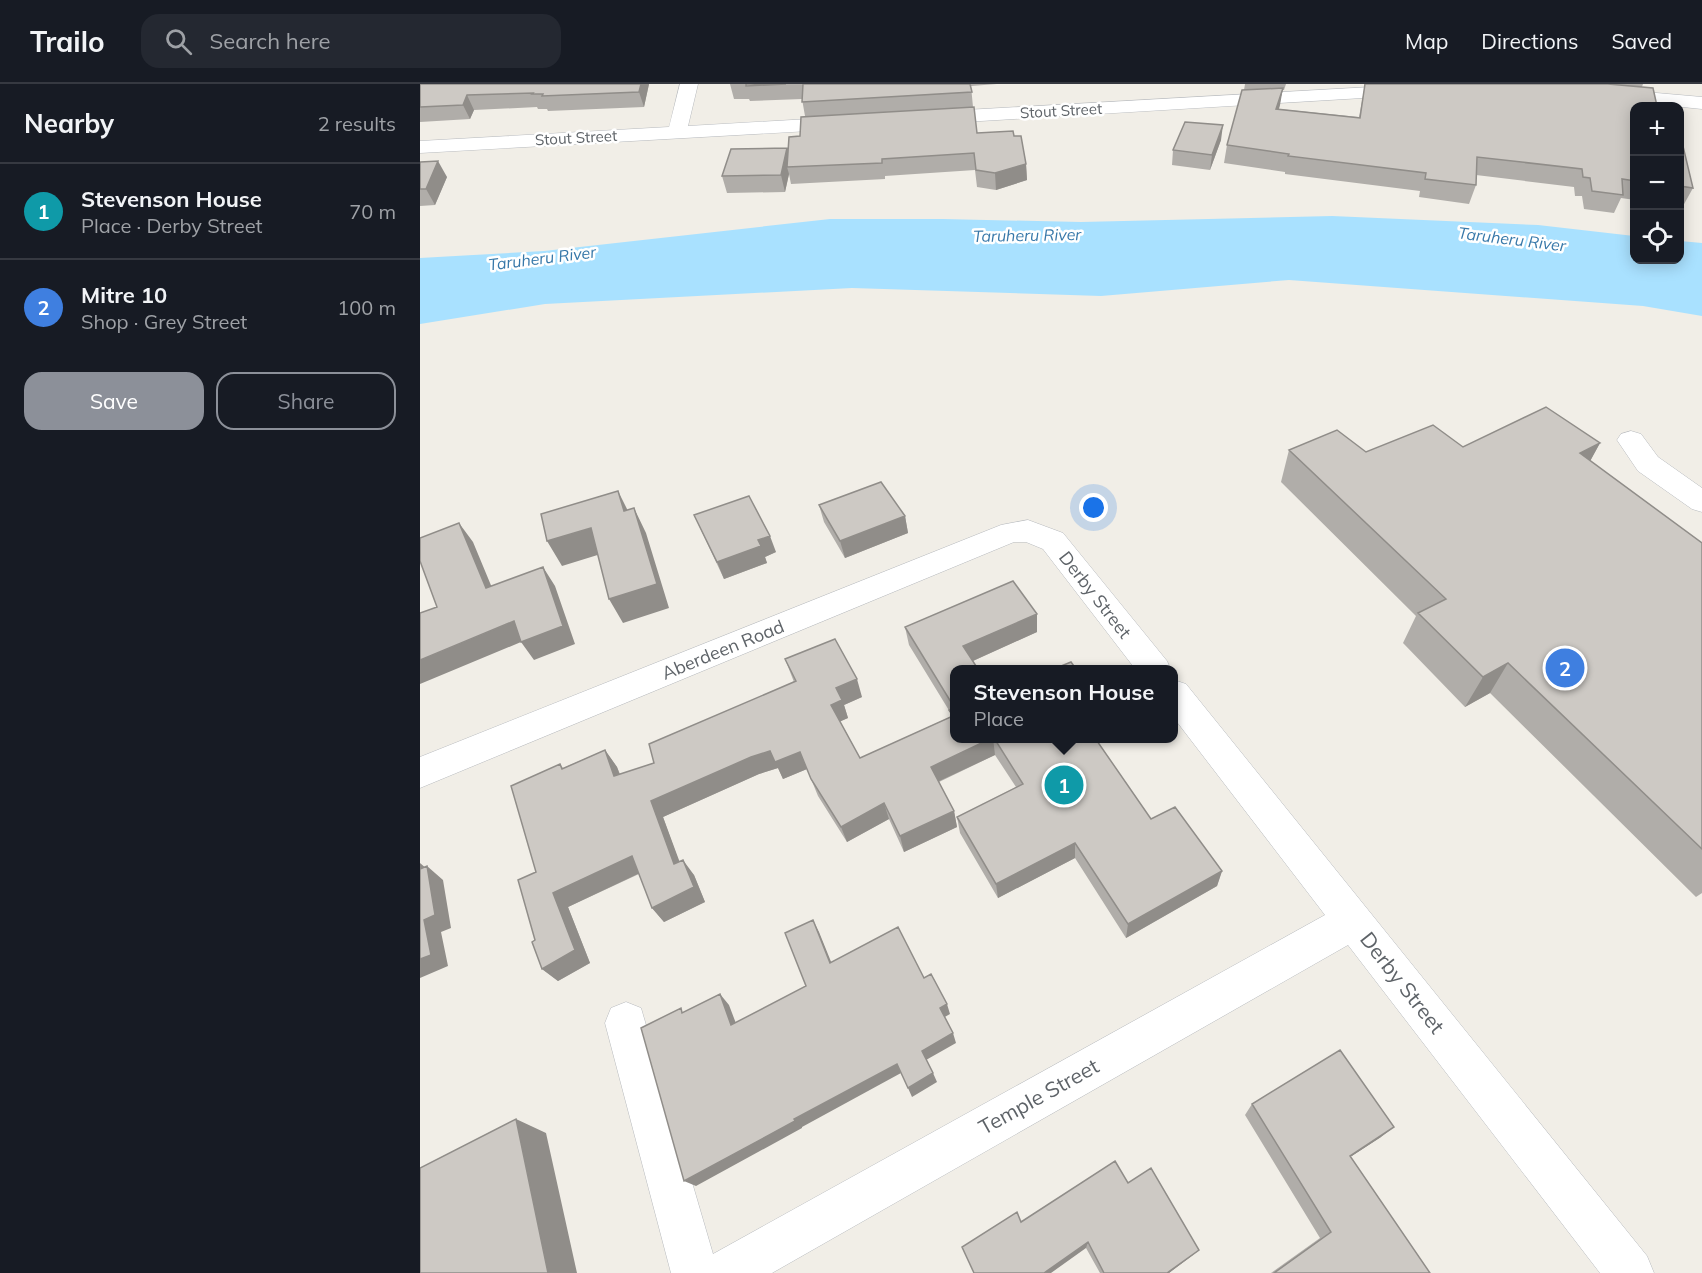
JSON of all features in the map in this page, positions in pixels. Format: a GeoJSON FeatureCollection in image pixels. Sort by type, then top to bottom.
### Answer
{"type":"FeatureCollection","features":[{"type":"Feature","properties":{"kind":"street"},"geometry":{"type":"LineString","coordinates":[[677,133],[689,84]]}},
{"type":"Feature","properties":{"kind":"street"},"geometry":{"type":"LineString","coordinates":[[1688,84],[1698,103],[1702,122]]}},
{"type":"Feature","properties":{"kind":"street"},"geometry":{"type":"LineString","coordinates":[[1116,108],[1119,86]]}},
{"type":"Feature","properties":{"kind":"street","name":"Stout Street"},"geometry":{"type":"LineString","coordinates":[[912,120],[1425,90]]}},
{"type":"Feature","properties":{"kind":"street"},"geometry":{"type":"LineString","coordinates":[[1592,93],[1698,103]]}},
{"type":"Feature","properties":{"kind":"street","name":"Stout Street"},"geometry":{"type":"LineString","coordinates":[[420,147],[865,122]]}},
{"type":"Feature","properties":{"kind":"street"},"geometry":{"type":"LineString","coordinates":[[1631,440],[1648,464],[1702,502]]}},
{"type":"Feature","properties":{"kind":"street","name":"Derby Street"},"geometry":{"type":"LineString","coordinates":[[1028,531],[1053,541],[1152,665]]}},
{"type":"Feature","properties":{"kind":"street","name":"Aberdeen Road"},"geometry":{"type":"LineString","coordinates":[[420,773],[1011,532],[1028,531]]}},
{"type":"Feature","properties":{"kind":"street","name":"Derby Street"},"geometry":{"type":"LineString","coordinates":[[1178,700],[1630,1273]]}},
{"type":"Feature","properties":{"kind":"street","name":"Temple Street"},"geometry":{"type":"LineString","coordinates":[[726,1273],[1352,921]]}},
{"type":"Feature","properties":{"kind":"street"},"geometry":{"type":"LineString","coordinates":[[626,1023],[695,1273]]}},
{"type":"Feature","properties":{"kind":"water","name":"Taruheru River"},"geometry":{"type":"Polygon","coordinates":[[[1332,216],[1538,225],[1630,236],[1630,264],[1684,264],[1684,241],[1702,243],[1702,316],[1643,306],[1289,280],[1101,296],[852,288],[545,304],[420,324],[420,258],[544,251],[830,219],[1081,222],[1332,216]]]}},
{"type":"Feature","properties":{"kind":"building"},"geometry":{"type":"Polygon","coordinates":[[[420,84],[641,84],[639,92],[542,96],[543,94],[533,93],[467,95],[463,105],[420,107],[420,84]]]}},
{"type":"Feature","properties":{"kind":"building"},"geometry":{"type":"Polygon","coordinates":[[[746,84],[786,84],[746,86],[746,84]]]}},
{"type":"Feature","properties":{"kind":"building"},"geometry":{"type":"Polygon","coordinates":[[[803,84],[970,84],[972,92],[802,102],[803,84]]]}},
{"type":"Feature","properties":{"kind":"building"},"geometry":{"type":"Polygon","coordinates":[[[1365,84],[1608,84],[1653,88],[1656,102],[1630,102],[1630,180],[1622,179],[1623,195],[1592,191],[1590,178],[1583,177],[1582,169],[1477,157],[1476,185],[1425,179],[1426,173],[1288,156],[1289,154],[1227,145],[1242,90],[1283,88],[1276,109],[1360,118],[1365,84]]]}},
{"type":"Feature","properties":{"kind":"building"},"geometry":{"type":"Polygon","coordinates":[[[974,107],[977,133],[1013,131],[1014,136],[1021,136],[1026,164],[995,173],[976,170],[974,153],[882,159],[882,163],[787,167],[789,137],[800,136],[801,117],[974,107]]]}},
{"type":"Feature","properties":{"kind":"building"},"geometry":{"type":"Polygon","coordinates":[[[1185,122],[1223,125],[1212,155],[1173,150],[1185,122]]]}},
{"type":"Feature","properties":{"kind":"building"},"geometry":{"type":"Polygon","coordinates":[[[787,148],[781,175],[722,176],[731,149],[787,148]]]}},
{"type":"Feature","properties":{"kind":"building"},"geometry":{"type":"Polygon","coordinates":[[[1684,150],[1693,188],[1684,187],[1684,150]]]}},
{"type":"Feature","properties":{"kind":"building"},"geometry":{"type":"Polygon","coordinates":[[[438,161],[426,189],[420,189],[420,162],[438,161]]]}},
{"type":"Feature","properties":{"kind":"building"},"geometry":{"type":"Polygon","coordinates":[[[1546,407],[1600,443],[1580,453],[1702,543],[1702,849],[1508,663],[1483,677],[1418,613],[1446,599],[1289,450],[1337,430],[1366,452],[1433,425],[1463,447],[1546,407]]]}},
{"type":"Feature","properties":{"kind":"building"},"geometry":{"type":"Polygon","coordinates":[[[881,482],[905,516],[840,541],[819,505],[881,482]]]}},
{"type":"Feature","properties":{"kind":"building"},"geometry":{"type":"Polygon","coordinates":[[[618,491],[624,511],[634,508],[657,584],[609,599],[591,528],[547,541],[541,514],[618,491]]]}},
{"type":"Feature","properties":{"kind":"building"},"geometry":{"type":"Polygon","coordinates":[[[749,496],[770,536],[758,540],[761,546],[717,562],[694,515],[749,496]]]}},
{"type":"Feature","properties":{"kind":"building"},"geometry":{"type":"Polygon","coordinates":[[[459,523],[486,588],[543,567],[563,626],[521,642],[514,621],[420,660],[420,613],[437,607],[420,561],[420,538],[459,523]]]}},
{"type":"Feature","properties":{"kind":"building"},"geometry":{"type":"Polygon","coordinates":[[[1013,581],[1037,614],[963,646],[975,665],[950,665],[950,700],[905,627],[1013,581]]]}},
{"type":"Feature","properties":{"kind":"building"},"geometry":{"type":"Polygon","coordinates":[[[835,639],[857,679],[836,688],[842,700],[831,705],[860,758],[950,717],[950,743],[981,743],[931,767],[954,811],[900,836],[884,803],[841,827],[811,779],[800,752],[775,762],[770,751],[751,757],[651,801],[674,864],[683,860],[694,887],[652,908],[632,856],[553,893],[575,950],[542,969],[532,942],[535,940],[518,880],[536,872],[511,786],[560,764],[562,769],[605,750],[614,776],[654,763],[649,744],[796,681],[785,659],[835,639]]]}},
{"type":"Feature","properties":{"kind":"building"},"geometry":{"type":"Polygon","coordinates":[[[997,743],[1098,743],[1151,819],[1175,807],[1222,871],[1128,924],[1075,843],[996,884],[957,817],[1023,784],[997,743]]]}},
{"type":"Feature","properties":{"kind":"building"},"geometry":{"type":"Polygon","coordinates":[[[427,866],[435,915],[424,920],[431,955],[420,959],[420,869],[427,866]]]}},
{"type":"Feature","properties":{"kind":"building"},"geometry":{"type":"Polygon","coordinates":[[[813,920],[830,963],[898,927],[924,978],[931,974],[947,1004],[940,1008],[953,1033],[922,1051],[933,1073],[908,1088],[897,1064],[684,1181],[641,1028],[681,1008],[682,1013],[720,994],[731,1025],[806,986],[785,933],[813,920]]]}},
{"type":"Feature","properties":{"kind":"building"},"geometry":{"type":"Polygon","coordinates":[[[1340,1050],[1394,1127],[1350,1156],[1430,1273],[1274,1273],[1331,1232],[1252,1104],[1340,1050]]]}},
{"type":"Feature","properties":{"kind":"building"},"geometry":{"type":"Polygon","coordinates":[[[516,1119],[548,1273],[420,1273],[420,1168],[516,1119]]]}},
{"type":"Feature","properties":{"kind":"building"},"geometry":{"type":"Polygon","coordinates":[[[1115,1161],[1128,1183],[1151,1168],[1199,1250],[1167,1273],[1104,1273],[1088,1242],[1044,1273],[974,1273],[962,1247],[1017,1212],[1021,1222],[1115,1161]]]}},
{"type":"Feature","properties":{"kind":"place","name":"Mitre 10"},"geometry":{"type":"Point","coordinates":[1565,668]}},
{"type":"Feature","properties":{"kind":"place","name":"Stevenson House"},"geometry":{"type":"Point","coordinates":[1064,785]}}]}
